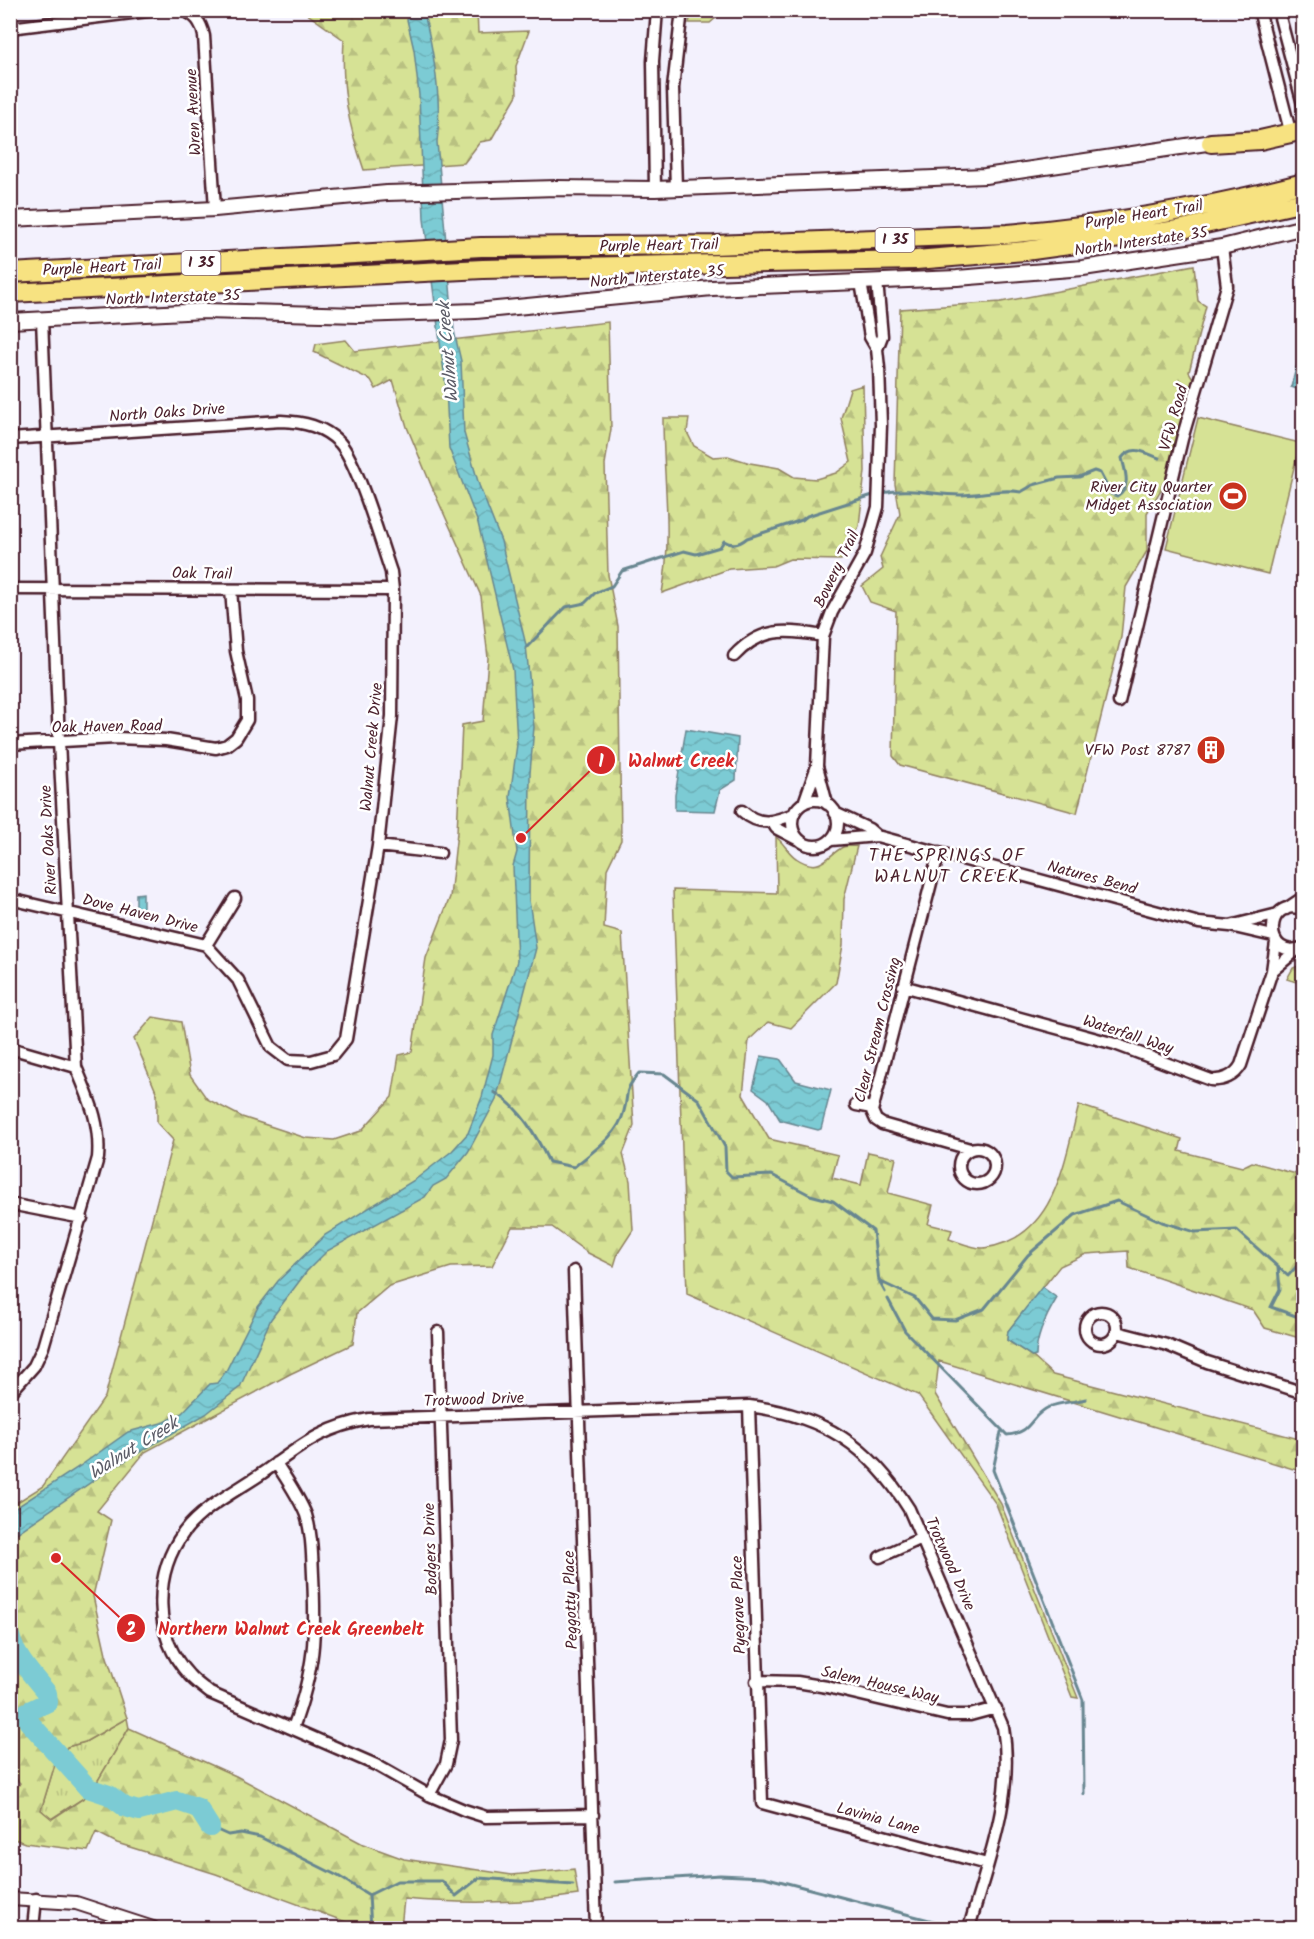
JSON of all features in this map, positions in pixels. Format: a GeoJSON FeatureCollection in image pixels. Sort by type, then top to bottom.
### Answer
{"type":"FeatureCollection","features":[{"type":"Feature","properties":{"kind":"highway"},"geometry":{"type":"LineString","coordinates":[[1211,143],[1260,140],[1296,128]]}},
{"type":"Feature","properties":{"kind":"highway","name":"Purple Heart Trail"},"geometry":{"type":"LineString","coordinates":[[10,273],[481,247],[738,245],[1007,234],[1182,210],[1304,183]]}},
{"type":"Feature","properties":{"kind":"highway","name":"Purple Heart Trail"},"geometry":{"type":"LineString","coordinates":[[10,293],[390,272],[916,260],[1014,252],[1178,230],[1304,202]]}},
{"type":"Feature","properties":{"kind":"main road"},"geometry":{"type":"LineString","coordinates":[[1296,128],[1304,122]]}},
{"type":"Feature","properties":{"kind":"main road"},"geometry":{"type":"LineString","coordinates":[[10,219],[215,209],[387,193],[556,188],[655,189],[985,176],[1211,143]]}},
{"type":"Feature","properties":{"kind":"main road","name":"North Interstate 35"},"geometry":{"type":"LineString","coordinates":[[10,321],[204,311],[392,315],[477,311],[712,288],[861,282],[1083,268],[1222,247],[1304,226]]}},
{"type":"Feature","properties":{"kind":"street"},"geometry":{"type":"LineString","coordinates":[[10,28],[156,10]]}},
{"type":"Feature","properties":{"kind":"street","name":"Wren Avenue"},"geometry":{"type":"LineString","coordinates":[[182,10],[194,16],[201,23],[204,36],[215,209]]}},
{"type":"Feature","properties":{"kind":"street"},"geometry":{"type":"LineString","coordinates":[[655,189],[653,61],[657,10]]}},
{"type":"Feature","properties":{"kind":"street"},"geometry":{"type":"LineString","coordinates":[[676,188],[673,88],[682,10]]}},
{"type":"Feature","properties":{"kind":"street"},"geometry":{"type":"LineString","coordinates":[[1259,10],[1296,128]]}},
{"type":"Feature","properties":{"kind":"street"},"geometry":{"type":"LineString","coordinates":[[1278,10],[1304,108]]}},
{"type":"Feature","properties":{"kind":"street","name":"VFW Road"},"geometry":{"type":"LineString","coordinates":[[1119,702],[1182,440],[1227,285],[1222,247]]}},
{"type":"Feature","properties":{"kind":"street","name":"Bowery Trail"},"geometry":{"type":"LineString","coordinates":[[804,803],[817,766],[823,636],[832,612],[865,553],[874,525],[881,425],[877,349],[882,336],[877,281]]}},
{"type":"Feature","properties":{"kind":"street","name":"Bowery Trail"},"geometry":{"type":"LineString","coordinates":[[861,282],[870,337],[877,349]]}},
{"type":"Feature","properties":{"kind":"street","name":"River Oaks Drive"},"geometry":{"type":"LineString","coordinates":[[10,1393],[34,1366],[43,1347],[82,1218],[98,1158],[100,1135],[76,1067],[59,742],[42,319]]}},
{"type":"Feature","properties":{"kind":"street","name":"North Oaks Drive"},"geometry":{"type":"LineString","coordinates":[[10,439],[281,421],[305,423],[323,430]]}},
{"type":"Feature","properties":{"kind":"street","name":"Walnut Creek Drive"},"geometry":{"type":"LineString","coordinates":[[311,1061],[333,1055],[346,1039],[378,846],[392,716],[393,591],[391,572],[353,467],[340,444],[323,430]]}},
{"type":"Feature","properties":{"kind":"street","name":"Oak Trail"},"geometry":{"type":"LineString","coordinates":[[10,589],[54,587],[393,591]]}},
{"type":"Feature","properties":{"kind":"street","name":"Oak Haven Road"},"geometry":{"type":"LineString","coordinates":[[10,744],[116,738],[156,740],[216,748],[236,738],[247,720],[247,700],[236,651],[231,590]]}},
{"type":"Feature","properties":{"kind":"street"},"geometry":{"type":"LineString","coordinates":[[734,656],[749,640],[763,634],[791,632],[823,636]]}},
{"type":"Feature","properties":{"kind":"street","name":"Bowery Trail"},"geometry":{"type":"LineString","coordinates":[[817,766],[827,804]]}},
{"type":"Feature","properties":{"kind":"street"},"geometry":{"type":"LineString","coordinates":[[742,811],[754,820],[773,823],[794,814],[804,803],[816,800],[827,804],[835,813],[838,829],[831,840],[815,847],[776,828],[773,823]]}},
{"type":"Feature","properties":{"kind":"street","name":"Natures Bend"},"geometry":{"type":"LineString","coordinates":[[835,813],[869,829],[877,836]]}},
{"type":"Feature","properties":{"kind":"street"},"geometry":{"type":"LineString","coordinates":[[794,814],[792,828],[799,839]]}},
{"type":"Feature","properties":{"kind":"street","name":"Natures Bend"},"geometry":{"type":"LineString","coordinates":[[831,840],[877,836],[1199,923],[1230,926],[1275,939],[1288,949],[1301,948]]}},
{"type":"Feature","properties":{"kind":"street"},"geometry":{"type":"LineString","coordinates":[[378,846],[440,853]]}},
{"type":"Feature","properties":{"kind":"street","name":"Clear Stream Crossing"},"geometry":{"type":"LineString","coordinates":[[939,852],[872,1108],[873,1116],[882,1124],[970,1149]]}},
{"type":"Feature","properties":{"kind":"street","name":"Natures Bend"},"geometry":{"type":"LineString","coordinates":[[1230,926],[1282,911],[1304,897]]}},
{"type":"Feature","properties":{"kind":"street","name":"Dove Haven Drive"},"geometry":{"type":"LineString","coordinates":[[10,898],[206,945],[238,980],[271,1047],[288,1060],[311,1061]]}},
{"type":"Feature","properties":{"kind":"street"},"geometry":{"type":"LineString","coordinates":[[206,945],[235,898]]}},
{"type":"Feature","properties":{"kind":"street"},"geometry":{"type":"LineString","coordinates":[[1282,911],[1295,907],[1304,910]]}},
{"type":"Feature","properties":{"kind":"street","name":"Waterfall Way"},"geometry":{"type":"LineString","coordinates":[[903,986],[1115,1044],[1219,1081],[1239,1069],[1272,971],[1275,939],[1272,923],[1282,911]]}},
{"type":"Feature","properties":{"kind":"street"},"geometry":{"type":"LineString","coordinates":[[1272,971],[1301,948]]}},
{"type":"Feature","properties":{"kind":"street"},"geometry":{"type":"LineString","coordinates":[[10,1048],[76,1067]]}},
{"type":"Feature","properties":{"kind":"street"},"geometry":{"type":"LineString","coordinates":[[856,1105],[872,1108]]}},
{"type":"Feature","properties":{"kind":"street"},"geometry":{"type":"LineString","coordinates":[[10,1204],[82,1218]]}},
{"type":"Feature","properties":{"kind":"street","name":"Peggotty Place"},"geometry":{"type":"LineString","coordinates":[[574,1271],[596,1929]]}},
{"type":"Feature","properties":{"kind":"street","name":"Bodgers Drive"},"geometry":{"type":"LineString","coordinates":[[429,1795],[446,1764],[451,1740],[438,1332]]}},
{"type":"Feature","properties":{"kind":"street"},"geometry":{"type":"LineString","coordinates":[[1117,1332],[1167,1345],[1207,1362],[1304,1393]]}},
{"type":"Feature","properties":{"kind":"street","name":"Trotwood Drive"},"geometry":{"type":"LineString","coordinates":[[593,1815],[486,1816],[429,1795],[376,1765],[210,1692],[188,1675],[171,1648],[163,1627],[160,1597],[163,1574],[184,1531],[201,1516],[313,1438],[344,1424],[369,1419],[579,1410],[749,1406],[780,1410],[805,1418],[854,1444],[893,1483],[909,1509],[996,1708],[1006,1743],[1005,1797],[969,1929]]}},
{"type":"Feature","properties":{"kind":"street","name":"Pyegrave Place"},"geometry":{"type":"LineString","coordinates":[[749,1406],[756,1681],[762,1803]]}},
{"type":"Feature","properties":{"kind":"street"},"geometry":{"type":"LineString","coordinates":[[276,1463],[297,1496],[306,1516],[311,1539],[316,1633],[307,1691],[293,1728]]}},
{"type":"Feature","properties":{"kind":"street"},"geometry":{"type":"LineString","coordinates":[[880,1557],[922,1538]]}},
{"type":"Feature","properties":{"kind":"street","name":"Salem House Way"},"geometry":{"type":"LineString","coordinates":[[756,1681],[796,1682],[827,1687],[947,1715],[970,1716],[996,1708]]}},
{"type":"Feature","properties":{"kind":"street","name":"Lavinia Lane"},"geometry":{"type":"LineString","coordinates":[[762,1803],[987,1863]]}},
{"type":"Feature","properties":{"kind":"street"},"geometry":{"type":"LineString","coordinates":[[10,1899],[36,1899],[76,1904],[153,1929]]}},
{"type":"Feature","properties":{"kind":"street"},"geometry":{"type":"LineString","coordinates":[[33,1929],[36,1899]]}},
{"type":"Feature","properties":{"kind":"green space"},"geometry":{"type":"Polygon","coordinates":[[[692,10],[724,11],[710,23],[689,23],[692,10]]]}},
{"type":"Feature","properties":{"kind":"green space"},"geometry":{"type":"Polygon","coordinates":[[[303,11],[477,11],[478,33],[529,31],[516,66],[517,95],[491,140],[480,142],[464,163],[364,170],[347,106],[344,40],[303,11]]]}},
{"type":"Feature","properties":{"kind":"green space"},"geometry":{"type":"Polygon","coordinates":[[[1194,265],[1198,301],[1206,306],[1189,372],[1194,380],[1165,483],[1147,513],[1147,551],[1126,587],[1121,637],[1077,813],[900,765],[893,756],[896,611],[870,602],[862,586],[883,569],[880,557],[900,514],[895,484],[900,309],[1001,302],[1194,265]]]}},
{"type":"Feature","properties":{"kind":"green space"},"geometry":{"type":"Polygon","coordinates":[[[608,322],[611,429],[605,464],[608,575],[618,626],[621,840],[607,869],[604,928],[622,933],[634,1126],[623,1154],[630,1181],[633,1230],[618,1253],[614,1266],[588,1253],[552,1227],[512,1227],[492,1266],[451,1267],[389,1286],[357,1313],[353,1344],[290,1374],[145,1452],[97,1511],[111,1520],[93,1596],[106,1654],[127,1718],[85,1742],[67,1747],[55,1764],[41,1810],[52,1819],[90,1794],[129,1728],[236,1776],[363,1844],[404,1859],[512,1875],[574,1869],[578,1895],[491,1902],[404,1899],[401,1928],[345,1928],[346,1922],[216,1874],[117,1843],[96,1832],[88,1851],[25,1843],[11,1838],[11,1797],[20,1783],[11,1774],[16,1729],[11,1720],[11,1506],[43,1486],[105,1397],[173,1140],[157,1123],[157,1094],[134,1039],[153,1017],[181,1022],[190,1075],[207,1099],[242,1117],[306,1138],[334,1140],[361,1131],[392,1097],[399,1055],[412,1052],[426,958],[450,897],[457,832],[462,725],[483,721],[488,658],[481,596],[407,427],[393,380],[376,389],[371,380],[314,352],[316,344],[346,340],[355,351],[608,322]]]}},
{"type":"Feature","properties":{"kind":"green space"},"geometry":{"type":"Polygon","coordinates":[[[863,385],[865,471],[859,526],[841,560],[790,559],[773,566],[729,569],[662,593],[667,549],[663,418],[689,418],[687,432],[694,446],[713,457],[728,456],[779,468],[794,477],[816,479],[836,473],[851,462],[841,418],[850,389],[863,385]]]}},
{"type":"Feature","properties":{"kind":"green space","name":"River City Quarter Midget Association"},"geometry":{"type":"Polygon","coordinates":[[[1198,418],[1300,443],[1268,574],[1166,548],[1198,418]]]}},
{"type":"Feature","properties":{"kind":"green space"},"geometry":{"type":"Polygon","coordinates":[[[776,837],[793,856],[812,865],[823,862],[843,847],[857,846],[844,899],[843,945],[836,983],[791,1028],[768,1022],[749,1040],[743,1095],[769,1139],[838,1155],[832,1178],[861,1185],[868,1152],[896,1158],[888,1193],[933,1205],[928,1224],[952,1230],[949,1239],[980,1248],[1008,1242],[1027,1230],[1042,1214],[1061,1172],[1079,1105],[1182,1139],[1179,1151],[1242,1167],[1252,1162],[1300,1175],[1303,1165],[1303,1339],[1265,1328],[1253,1310],[1129,1268],[1128,1251],[1086,1254],[1060,1266],[1008,1331],[1007,1340],[1033,1357],[1053,1375],[1303,1440],[1303,1472],[939,1361],[935,1394],[1001,1504],[1078,1698],[1072,1697],[996,1504],[918,1395],[687,1294],[673,890],[777,893],[776,837]]]}},
{"type":"Feature","properties":{"kind":"green space"},"geometry":{"type":"Polygon","coordinates":[[[1303,964],[1303,984],[1287,979],[1293,968],[1303,964]]]}},
{"type":"Feature","properties":{"kind":"green space"},"geometry":{"type":"Polygon","coordinates":[[[127,1718],[129,1728],[90,1794],[51,1819],[41,1810],[55,1764],[67,1747],[85,1742],[127,1718]]]}},
{"type":"Feature","properties":{"kind":"water"},"geometry":{"type":"Polygon","coordinates":[[[405,11],[423,11],[434,59],[438,94],[437,142],[454,331],[461,361],[464,433],[479,485],[501,541],[526,645],[534,727],[530,773],[529,900],[536,948],[496,1100],[468,1152],[446,1179],[433,1186],[425,1197],[327,1251],[307,1271],[271,1319],[240,1387],[206,1414],[109,1470],[11,1537],[11,1511],[128,1432],[165,1422],[182,1413],[210,1384],[217,1383],[226,1371],[258,1307],[278,1281],[325,1235],[416,1179],[452,1151],[468,1133],[482,1097],[493,1055],[493,1035],[517,961],[513,866],[517,852],[510,797],[517,744],[513,670],[478,523],[449,448],[446,388],[424,219],[419,95],[414,50],[405,11]]]}},
{"type":"Feature","properties":{"kind":"water"},"geometry":{"type":"Polygon","coordinates":[[[1303,342],[1303,391],[1291,387],[1303,342]]]}},
{"type":"Feature","properties":{"kind":"water"},"geometry":{"type":"Polygon","coordinates":[[[686,729],[738,738],[736,780],[720,790],[715,811],[675,810],[675,795],[686,729]]]}},
{"type":"Feature","properties":{"kind":"water"},"geometry":{"type":"Polygon","coordinates":[[[143,893],[143,909],[136,909],[136,894],[143,893]]]}},
{"type":"Feature","properties":{"kind":"water"},"geometry":{"type":"Polygon","coordinates":[[[761,1056],[780,1059],[796,1081],[831,1090],[821,1129],[780,1120],[768,1100],[753,1089],[761,1056]]]}},
{"type":"Feature","properties":{"kind":"water"},"geometry":{"type":"Polygon","coordinates":[[[1042,1287],[1057,1298],[1042,1327],[1036,1356],[1033,1357],[1007,1340],[1008,1331],[1042,1287]]]}},
{"type":"Feature","properties":{"kind":"waterway"},"geometry":{"type":"LineString","coordinates":[[882,493],[913,491],[961,495],[1021,492],[1033,485],[1059,478],[1079,477],[1094,471],[1100,473],[1111,494],[1117,496],[1125,488],[1126,473],[1122,458],[1126,454],[1130,451],[1139,451],[1159,458]]}},
{"type":"Feature","properties":{"kind":"waterway"},"geometry":{"type":"LineString","coordinates":[[526,648],[566,607],[585,603],[595,593],[612,586],[622,571],[684,551],[696,554],[720,547],[724,541],[739,543],[747,538],[802,520],[807,516],[876,494]]}},
{"type":"Feature","properties":{"kind":"waterway"},"geometry":{"type":"LineString","coordinates":[[494,1092],[512,1105],[533,1132],[549,1162],[574,1167],[604,1142],[616,1128],[624,1111],[628,1088],[639,1073],[664,1074],[699,1100],[725,1147],[726,1171],[732,1177],[772,1175],[810,1195],[833,1201],[873,1231],[879,1281],[915,1298],[932,1319],[955,1320],[984,1309],[1028,1255],[1075,1215],[1117,1201],[1162,1222],[1195,1232],[1237,1230],[1288,1276],[1304,1258]]}},
{"type":"Feature","properties":{"kind":"waterway"},"geometry":{"type":"LineString","coordinates":[[1278,1268],[1280,1289],[1271,1307],[1304,1319]]}},
{"type":"Feature","properties":{"kind":"waterway"},"geometry":{"type":"LineString","coordinates":[[880,1283],[885,1292]]}},
{"type":"Feature","properties":{"kind":"waterway"},"geometry":{"type":"LineString","coordinates":[[888,1299],[905,1331],[1007,1435],[1022,1431],[1049,1407],[1086,1399]]}},
{"type":"Feature","properties":{"kind":"waterway"},"geometry":{"type":"LineString","coordinates":[[1001,1432],[993,1470],[1083,1700],[1084,1794]]}},
{"type":"Feature","properties":{"kind":"waterway"},"geometry":{"type":"LineString","coordinates":[[10,1636],[20,1659],[47,1693],[48,1702],[27,1712],[28,1721],[88,1788],[109,1795],[125,1807],[139,1811],[177,1801],[198,1808],[210,1827]]}},
{"type":"Feature","properties":{"kind":"waterway"},"geometry":{"type":"LineString","coordinates":[[210,1827],[228,1835],[241,1833],[260,1837],[338,1876],[369,1895],[371,1928]]}},
{"type":"Feature","properties":{"kind":"waterway"},"geometry":{"type":"LineString","coordinates":[[615,1882],[720,1875],[764,1877],[956,1927]]}},
{"type":"Feature","properties":{"kind":"waterway"},"geometry":{"type":"LineString","coordinates":[[369,1895],[397,1881],[442,1881],[456,1896],[479,1878],[573,1885]]}},
{"type":"Feature","properties":{"kind":"place","name":"River City Quarter Midget Association"},"geometry":{"type":"Point","coordinates":[1233,496]}},
{"type":"Feature","properties":{"kind":"place","name":"VFW Post 8787"},"geometry":{"type":"Point","coordinates":[1211,750]}},
{"type":"Feature","properties":{"kind":"place","name":"Walnut Creek"},"geometry":{"type":"Point","coordinates":[521,838]}},
{"type":"Feature","properties":{"kind":"place","name":"Northern Walnut Creek Greenbelt"},"geometry":{"type":"Point","coordinates":[56,1558]}},
{"type":"Feature","properties":{"kind":"district","name":"THE SPRINGS OF WALNUT CREEK"},"geometry":{"type":"Point","coordinates":[947,866]}}]}
